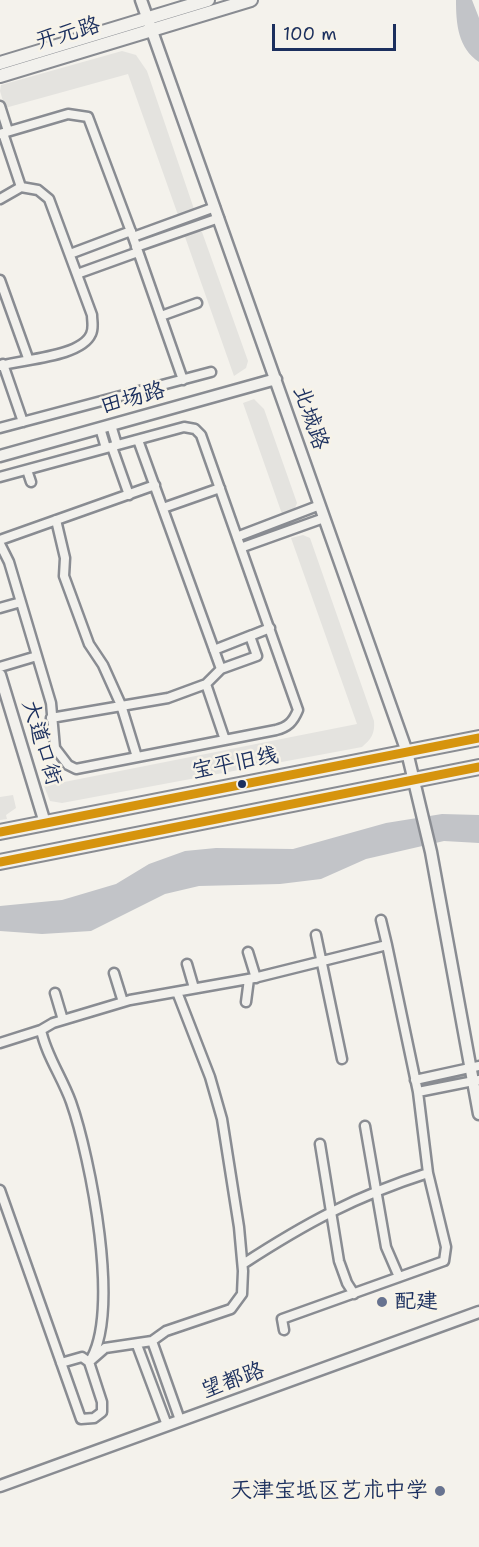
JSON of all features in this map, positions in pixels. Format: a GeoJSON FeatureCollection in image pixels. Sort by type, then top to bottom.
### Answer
{"type":"FeatureCollection","features":[{"type":"Feature","properties":{"kind":"main road","name":"开元路"},"geometry":{"type":"LineString","coordinates":[[0,76],[151,25],[208,0]]}},
{"type":"Feature","properties":{"kind":"main road","name":"开元路"},"geometry":{"type":"LineString","coordinates":[[0,63],[251,0]]}},
{"type":"Feature","properties":{"kind":"main road","name":"宝平旧线"},"geometry":{"type":"LineString","coordinates":[[0,832],[479,738]]}},
{"type":"Feature","properties":{"kind":"main road"},"geometry":{"type":"LineString","coordinates":[[0,862],[479,767]]}},
{"type":"Feature","properties":{"kind":"street","name":"北城路"},"geometry":{"type":"LineString","coordinates":[[141,0],[416,780],[475,1067],[479,1114]]}},
{"type":"Feature","properties":{"kind":"street"},"geometry":{"type":"LineString","coordinates":[[0,106],[4,133],[21,187]]}},
{"type":"Feature","properties":{"kind":"street"},"geometry":{"type":"LineString","coordinates":[[4,133],[68,114],[88,117],[183,380]]}},
{"type":"Feature","properties":{"kind":"street"},"geometry":{"type":"LineString","coordinates":[[0,199],[21,187],[38,190],[50,199],[92,315],[91,333],[82,345],[54,356],[28,358],[2,365],[24,422]]}},
{"type":"Feature","properties":{"kind":"street"},"geometry":{"type":"LineString","coordinates":[[70,254],[215,207]]}},
{"type":"Feature","properties":{"kind":"street"},"geometry":{"type":"LineString","coordinates":[[77,274],[219,218]]}},
{"type":"Feature","properties":{"kind":"street"},"geometry":{"type":"LineString","coordinates":[[0,280],[28,358]]}},
{"type":"Feature","properties":{"kind":"street"},"geometry":{"type":"LineString","coordinates":[[161,316],[197,303]]}},
{"type":"Feature","properties":{"kind":"street"},"geometry":{"type":"LineString","coordinates":[[0,311],[10,308]]}},
{"type":"Feature","properties":{"kind":"street"},"geometry":{"type":"LineString","coordinates":[[0,428],[212,372]]}},
{"type":"Feature","properties":{"kind":"street","name":"田场路"},"geometry":{"type":"LineString","coordinates":[[0,456],[276,380]]}},
{"type":"Feature","properties":{"kind":"street"},"geometry":{"type":"LineString","coordinates":[[111,425],[112,447]]}},
{"type":"Feature","properties":{"kind":"street"},"geometry":{"type":"LineString","coordinates":[[0,477],[184,427],[195,429],[201,435],[239,536],[298,710],[286,727],[76,769],[69,765],[55,748],[51,703],[9,562],[0,542],[155,485]]}},
{"type":"Feature","properties":{"kind":"street"},"geometry":{"type":"LineString","coordinates":[[100,428],[112,447],[129,495]]}},
{"type":"Feature","properties":{"kind":"street"},"geometry":{"type":"LineString","coordinates":[[138,440],[221,669]]}},
{"type":"Feature","properties":{"kind":"street"},"geometry":{"type":"LineString","coordinates":[[27,470],[31,482]]}},
{"type":"Feature","properties":{"kind":"street"},"geometry":{"type":"LineString","coordinates":[[163,508],[220,488]]}},
{"type":"Feature","properties":{"kind":"street"},"geometry":{"type":"LineString","coordinates":[[239,536],[320,505]]}},
{"type":"Feature","properties":{"kind":"street"},"geometry":{"type":"LineString","coordinates":[[243,547],[324,518]]}},
{"type":"Feature","properties":{"kind":"street"},"geometry":{"type":"LineString","coordinates":[[56,520],[68,586],[89,644],[103,665],[121,705],[137,757]]}},
{"type":"Feature","properties":{"kind":"street"},"geometry":{"type":"LineString","coordinates":[[0,608],[21,602]]}},
{"type":"Feature","properties":{"kind":"street"},"geometry":{"type":"LineString","coordinates":[[214,650],[270,628]]}},
{"type":"Feature","properties":{"kind":"street"},"geometry":{"type":"LineString","coordinates":[[51,718],[168,698],[206,684],[221,669],[257,656],[252,635]]}},
{"type":"Feature","properties":{"kind":"street"},"geometry":{"type":"LineString","coordinates":[[0,667],[37,656]]}},
{"type":"Feature","properties":{"kind":"street","name":"大道口街"},"geometry":{"type":"LineString","coordinates":[[0,675],[45,822]]}},
{"type":"Feature","properties":{"kind":"street"},"geometry":{"type":"LineString","coordinates":[[206,684],[225,740]]}},
{"type":"Feature","properties":{"kind":"street"},"geometry":{"type":"LineString","coordinates":[[284,1330],[282,1320],[444,1261],[446,1247],[428,1173],[418,1092],[381,920]]}},
{"type":"Feature","properties":{"kind":"street"},"geometry":{"type":"LineString","coordinates":[[316,935],[342,1059]]}},
{"type":"Feature","properties":{"kind":"street"},"geometry":{"type":"LineString","coordinates":[[0,1043],[63,1020],[123,1002],[253,978],[387,945]]}},
{"type":"Feature","properties":{"kind":"street"},"geometry":{"type":"LineString","coordinates":[[246,1002],[253,978],[248,952]]}},
{"type":"Feature","properties":{"kind":"street"},"geometry":{"type":"LineString","coordinates":[[187,964],[194,988]]}},
{"type":"Feature","properties":{"kind":"street"},"geometry":{"type":"LineString","coordinates":[[114,973],[123,1002]]}},
{"type":"Feature","properties":{"kind":"street"},"geometry":{"type":"LineString","coordinates":[[88,1362],[105,1348],[152,1341],[166,1331],[231,1309],[242,1294],[243,1264],[233,1179],[222,1119],[210,1077],[177,992]]}},
{"type":"Feature","properties":{"kind":"street"},"geometry":{"type":"LineString","coordinates":[[55,993],[63,1020]]}},
{"type":"Feature","properties":{"kind":"street"},"geometry":{"type":"LineString","coordinates":[[40,1030],[71,1101],[90,1170],[99,1216],[102,1281],[100,1339],[88,1362]]}},
{"type":"Feature","properties":{"kind":"street"},"geometry":{"type":"LineString","coordinates":[[415,1080],[475,1067]]}},
{"type":"Feature","properties":{"kind":"street"},"geometry":{"type":"LineString","coordinates":[[418,1092],[476,1080]]}},
{"type":"Feature","properties":{"kind":"street"},"geometry":{"type":"LineString","coordinates":[[365,1126],[386,1247],[399,1277]]}},
{"type":"Feature","properties":{"kind":"street"},"geometry":{"type":"LineString","coordinates":[[320,1144],[339,1261],[346,1283],[354,1294]]}},
{"type":"Feature","properties":{"kind":"street"},"geometry":{"type":"LineString","coordinates":[[243,1264],[290,1233],[332,1210],[377,1189],[428,1173]]}},
{"type":"Feature","properties":{"kind":"street"},"geometry":{"type":"LineString","coordinates":[[0,1190],[61,1363],[81,1419],[89,1419],[102,1412],[102,1402],[88,1362],[82,1357],[61,1363]]}},
{"type":"Feature","properties":{"kind":"street","name":"望都路"},"geometry":{"type":"LineString","coordinates":[[0,1486],[479,1312]]}},
{"type":"Feature","properties":{"kind":"street"},"geometry":{"type":"LineString","coordinates":[[152,1341],[180,1420]]}},
{"type":"Feature","properties":{"kind":"street"},"geometry":{"type":"LineString","coordinates":[[137,1345],[167,1425]]}},
{"type":"Feature","properties":{"kind":"shaded area"},"geometry":{"type":"Polygon","coordinates":[[[456,0],[472,0],[479,18],[479,62],[462,43],[456,0]]]}},
{"type":"Feature","properties":{"kind":"shaded area"},"geometry":{"type":"Polygon","coordinates":[[[122,51],[136,55],[147,71],[194,209],[178,215],[128,74],[5,108],[0,91],[1,85],[122,51]]]}},
{"type":"Feature","properties":{"kind":"shaded area"},"geometry":{"type":"Polygon","coordinates":[[[202,232],[248,361],[246,368],[234,376],[184,234],[202,232]]]}},
{"type":"Feature","properties":{"kind":"shaded area"},"geometry":{"type":"Polygon","coordinates":[[[254,399],[264,409],[297,503],[295,508],[282,514],[243,403],[254,399]]]}},
{"type":"Feature","properties":{"kind":"shaded area"},"geometry":{"type":"Polygon","coordinates":[[[303,535],[310,538],[374,721],[373,733],[368,741],[362,747],[62,803],[50,801],[44,786],[357,724],[291,538],[303,535]]]}},
{"type":"Feature","properties":{"kind":"shaded area"},"geometry":{"type":"Polygon","coordinates":[[[13,795],[16,808],[6,815],[7,819],[0,820],[0,797],[13,795]]]}},
{"type":"Feature","properties":{"kind":"shaded area"},"geometry":{"type":"Polygon","coordinates":[[[442,814],[479,815],[479,843],[444,841],[366,859],[321,879],[280,884],[199,886],[165,894],[91,931],[42,934],[0,931],[0,906],[62,900],[116,884],[149,864],[185,851],[216,848],[293,849],[386,823],[442,814]]]}},
{"type":"Feature","properties":{"kind":"transit line"},"geometry":{"type":"LineString","coordinates":[[0,832],[479,738]]}},
{"type":"Feature","properties":{"kind":"transit line"},"geometry":{"type":"LineString","coordinates":[[0,862],[479,767]]}},
{"type":"Feature","properties":{"kind":"place","name":"配建"},"geometry":{"type":"Point","coordinates":[382,1302]}},
{"type":"Feature","properties":{"kind":"place","name":"天津宝坻区艺术中学"},"geometry":{"type":"Point","coordinates":[440,1491]}}]}
